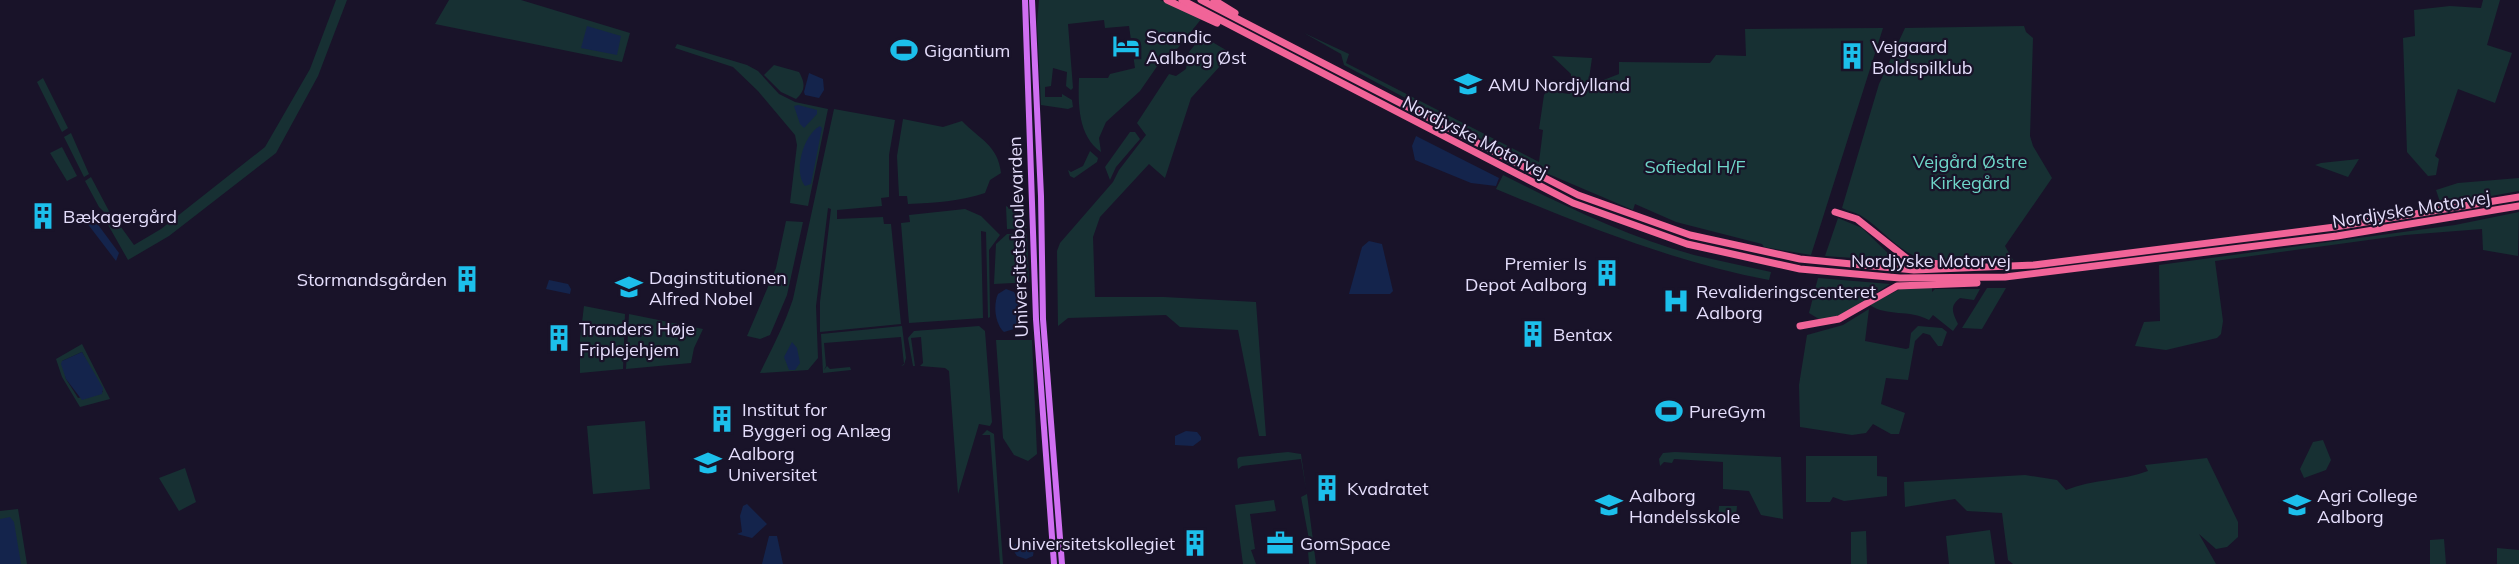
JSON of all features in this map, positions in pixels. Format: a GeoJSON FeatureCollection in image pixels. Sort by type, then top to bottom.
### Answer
{"type":"FeatureCollection","features":[{"type":"Feature","properties":{"kind":"highway"},"geometry":{"type":"LineString","coordinates":[[1167,0],[1351,89]]}},
{"type":"Feature","properties":{"kind":"highway","name":"Nordjyske Motorvej"},"geometry":{"type":"LineString","coordinates":[[1182,0],[1573,203],[1687,244],[1774,264],[1852,276],[1971,279],[2071,270],[2337,236],[2519,206]]}},
{"type":"Feature","properties":{"kind":"highway","name":"Nordjyske Motorvej"},"geometry":{"type":"LineString","coordinates":[[1201,0],[1578,195],[1690,235],[1776,255],[1858,267],[1914,270],[2034,266],[2368,222],[2519,197]]}},
{"type":"Feature","properties":{"kind":"highway"},"geometry":{"type":"LineString","coordinates":[[1214,0],[1293,49]]}},
{"type":"Feature","properties":{"kind":"highway"},"geometry":{"type":"LineString","coordinates":[[1835,212],[1857,219],[1894,250],[1917,263],[2034,266]]}},
{"type":"Feature","properties":{"kind":"highway"},"geometry":{"type":"LineString","coordinates":[[1800,326],[1839,319],[1898,286],[2005,280],[2071,270]]}},
{"type":"Feature","properties":{"kind":"main road","name":"Universitetsboulevarden"},"geometry":{"type":"LineString","coordinates":[[1025,0],[1036,319],[1054,564]]}},
{"type":"Feature","properties":{"kind":"main road","name":"Universitetsboulevarden"},"geometry":{"type":"LineString","coordinates":[[1032,0],[1041,196],[1043,319],[1062,564]]}},
{"type":"Feature","properties":{"kind":"green space"},"geometry":{"type":"Polygon","coordinates":[[[336,0],[347,0],[318,76],[276,153],[169,236],[128,260],[107,223],[113,216],[134,245],[161,229],[265,147],[310,69],[336,0]]]}},
{"type":"Feature","properties":{"kind":"green space"},"geometry":{"type":"Polygon","coordinates":[[[449,0],[521,0],[630,33],[622,62],[435,24],[449,0]]]}},
{"type":"Feature","properties":{"kind":"green space"},"geometry":{"type":"Polygon","coordinates":[[[1039,0],[1160,0],[1202,18],[1165,64],[1158,65],[1140,91],[1106,122],[1099,138],[1101,152],[1088,137],[1081,119],[1079,78],[1108,78],[1110,74],[1135,68],[1129,26],[1105,28],[1104,20],[1068,24],[1073,88],[1071,90],[1066,86],[1067,72],[1053,68],[1051,86],[1045,87],[1045,97],[1062,97],[1062,94],[1072,100],[1073,107],[1068,109],[1041,105],[1037,22],[1039,0]]]}},
{"type":"Feature","properties":{"kind":"green space"},"geometry":{"type":"Polygon","coordinates":[[[2483,0],[2500,0],[2487,45],[2512,53],[2495,103],[2458,89],[2435,156],[2439,159],[2436,175],[2428,176],[2407,152],[2403,38],[2415,36],[2414,10],[2450,6],[2481,8],[2483,0]]]}},
{"type":"Feature","properties":{"kind":"green space","name":"Vejgård Østre Kirkegård"},"geometry":{"type":"Polygon","coordinates":[[[2024,26],[2026,32],[2033,38],[2030,136],[2033,146],[2052,178],[2005,246],[2013,260],[1936,260],[1933,257],[1932,261],[1921,259],[1903,249],[1860,215],[1842,208],[1879,84],[1905,28],[2024,26]]]}},
{"type":"Feature","properties":{"kind":"green space","name":"Sofiedal H/F"},"geometry":{"type":"Polygon","coordinates":[[[1883,28],[1811,255],[1764,247],[1762,244],[1676,222],[1635,204],[1633,210],[1539,170],[1344,65],[1341,54],[1304,33],[1349,54],[1346,63],[1539,162],[1543,130],[1539,129],[1544,95],[1547,91],[1570,94],[1571,74],[1552,56],[1592,58],[1588,86],[1619,74],[1619,62],[1710,63],[1716,55],[1746,56],[1745,29],[1883,28]]]}},
{"type":"Feature","properties":{"kind":"green space"},"geometry":{"type":"Polygon","coordinates":[[[1202,36],[1231,53],[1227,64],[1221,65],[1191,98],[1165,178],[1149,164],[1100,217],[1093,237],[1095,297],[1164,297],[1256,302],[1266,436],[1259,436],[1238,330],[1180,327],[1166,315],[1068,318],[1058,326],[1057,251],[1060,243],[1113,182],[1119,170],[1146,135],[1137,123],[1169,74],[1176,76],[1186,69],[1189,52],[1202,36]]]}},
{"type":"Feature","properties":{"kind":"green space"},"geometry":{"type":"Polygon","coordinates":[[[677,44],[747,65],[758,71],[779,94],[795,102],[828,109],[808,206],[790,203],[797,145],[795,135],[758,91],[733,67],[675,48],[677,44]]]}},
{"type":"Feature","properties":{"kind":"green space"},"geometry":{"type":"Polygon","coordinates":[[[774,65],[799,72],[804,86],[802,93],[796,99],[781,92],[764,75],[774,65]]]}},
{"type":"Feature","properties":{"kind":"green space"},"geometry":{"type":"Polygon","coordinates":[[[43,78],[68,128],[62,132],[37,82],[43,78]]]}},
{"type":"Feature","properties":{"kind":"green space"},"geometry":{"type":"Polygon","coordinates":[[[834,109],[895,120],[889,155],[889,197],[881,198],[882,206],[837,210],[837,219],[883,217],[884,224],[891,224],[901,324],[820,332],[820,302],[831,209],[828,208],[816,306],[818,358],[808,370],[760,373],[793,299],[834,109]]]}},
{"type":"Feature","properties":{"kind":"green space"},"geometry":{"type":"Polygon","coordinates":[[[903,119],[943,127],[962,121],[992,149],[1001,173],[990,180],[985,193],[947,201],[908,204],[907,196],[899,196],[897,156],[903,119]]]}},
{"type":"Feature","properties":{"kind":"green space"},"geometry":{"type":"Polygon","coordinates":[[[1130,132],[1135,132],[1140,139],[1116,167],[1110,180],[1105,167],[1130,132]]]}},
{"type":"Feature","properties":{"kind":"green space"},"geometry":{"type":"Polygon","coordinates":[[[71,133],[89,174],[84,177],[64,137],[71,133]]]}},
{"type":"Feature","properties":{"kind":"green space"},"geometry":{"type":"Polygon","coordinates":[[[62,147],[77,176],[67,181],[50,153],[62,147]]]}},
{"type":"Feature","properties":{"kind":"green space"},"geometry":{"type":"Polygon","coordinates":[[[1090,151],[1098,158],[1097,162],[1074,178],[1070,176],[1068,170],[1071,172],[1083,166],[1090,151]]]}},
{"type":"Feature","properties":{"kind":"green space"},"geometry":{"type":"Polygon","coordinates":[[[2359,159],[2348,177],[2315,165],[2321,163],[2359,159]]]}},
{"type":"Feature","properties":{"kind":"green space"},"geometry":{"type":"Polygon","coordinates":[[[1503,175],[1573,209],[1669,248],[1771,272],[1769,280],[1664,253],[1563,216],[1496,189],[1503,175]]]}},
{"type":"Feature","properties":{"kind":"green space"},"geometry":{"type":"Polygon","coordinates":[[[91,177],[110,213],[107,215],[99,207],[85,181],[91,177]]]}},
{"type":"Feature","properties":{"kind":"green space"},"geometry":{"type":"Polygon","coordinates":[[[2519,178],[2519,191],[2441,205],[2436,190],[2458,183],[2519,178]]]}},
{"type":"Feature","properties":{"kind":"green space"},"geometry":{"type":"Polygon","coordinates":[[[1006,206],[1016,212],[1027,228],[1007,229],[1006,206]]]}},
{"type":"Feature","properties":{"kind":"green space"},"geometry":{"type":"Polygon","coordinates":[[[965,209],[981,216],[1000,235],[989,250],[990,317],[988,318],[986,232],[981,231],[983,318],[909,323],[901,223],[910,222],[909,215],[965,209]]]}},
{"type":"Feature","properties":{"kind":"green space"},"geometry":{"type":"Polygon","coordinates":[[[2519,212],[2518,256],[2483,250],[2482,229],[2405,235],[2215,261],[2223,321],[2221,334],[2217,338],[2166,350],[2135,346],[2144,322],[2160,321],[2159,265],[2455,225],[2519,212]]]}},
{"type":"Feature","properties":{"kind":"green space"},"geometry":{"type":"Polygon","coordinates":[[[1838,218],[1862,228],[1896,261],[1825,256],[1838,218]]]}},
{"type":"Feature","properties":{"kind":"green space"},"geometry":{"type":"Polygon","coordinates":[[[786,221],[803,222],[787,295],[770,335],[760,339],[747,336],[776,268],[786,221]]]}},
{"type":"Feature","properties":{"kind":"green space"},"geometry":{"type":"Polygon","coordinates":[[[1007,234],[1027,234],[1029,282],[994,284],[996,244],[1007,234]]]}},
{"type":"Feature","properties":{"kind":"green space"},"geometry":{"type":"Polygon","coordinates":[[[1818,278],[1890,284],[1841,315],[1822,321],[1809,313],[1818,278]]]}},
{"type":"Feature","properties":{"kind":"green space"},"geometry":{"type":"Polygon","coordinates":[[[1932,287],[1932,292],[1935,289],[1980,289],[1974,300],[1960,298],[1954,304],[1958,324],[1953,331],[1933,315],[1929,320],[1914,315],[1884,311],[1870,305],[1900,289],[1932,287]]]}},
{"type":"Feature","properties":{"kind":"green space"},"geometry":{"type":"Polygon","coordinates":[[[1987,288],[2006,288],[1982,329],[1962,328],[1987,288]]]}},
{"type":"Feature","properties":{"kind":"green space"},"geometry":{"type":"Polygon","coordinates":[[[584,306],[625,314],[623,369],[580,373],[580,339],[584,306]]]}},
{"type":"Feature","properties":{"kind":"green space"},"geometry":{"type":"Polygon","coordinates":[[[1869,309],[1865,341],[1906,349],[1909,348],[1911,333],[1918,326],[1942,328],[1947,332],[1942,346],[1938,346],[1930,335],[1923,333],[1915,341],[1908,380],[1886,378],[1881,404],[1905,413],[1899,434],[1891,434],[1873,424],[1866,433],[1852,435],[1800,427],[1799,385],[1807,335],[1843,325],[1869,309]]]}},
{"type":"Feature","properties":{"kind":"green space"},"geometry":{"type":"Polygon","coordinates":[[[629,314],[703,329],[694,348],[691,363],[626,369],[629,314]]]}},
{"type":"Feature","properties":{"kind":"green space"},"geometry":{"type":"Polygon","coordinates":[[[902,326],[906,358],[904,365],[901,366],[904,364],[901,337],[824,343],[826,366],[824,370],[827,366],[830,369],[850,367],[851,370],[823,373],[821,334],[902,326]]]}},
{"type":"Feature","properties":{"kind":"green space"},"geometry":{"type":"Polygon","coordinates":[[[979,326],[985,331],[992,422],[990,426],[979,424],[958,494],[949,371],[945,368],[920,366],[923,363],[921,337],[911,338],[915,366],[913,366],[908,338],[914,331],[979,326]]]}},
{"type":"Feature","properties":{"kind":"green space"},"geometry":{"type":"Polygon","coordinates":[[[996,340],[1032,340],[1037,454],[1028,461],[1014,455],[1003,438],[996,340]]]}},
{"type":"Feature","properties":{"kind":"green space"},"geometry":{"type":"Polygon","coordinates":[[[82,344],[110,399],[80,407],[62,377],[56,359],[82,344]],[[82,352],[62,361],[66,379],[78,398],[103,392],[82,352]]]}},
{"type":"Feature","properties":{"kind":"green space"},"geometry":{"type":"Polygon","coordinates":[[[645,421],[650,489],[593,494],[587,426],[645,421]]]}},
{"type":"Feature","properties":{"kind":"green space"},"geometry":{"type":"Polygon","coordinates":[[[987,430],[994,434],[1003,564],[1000,564],[990,435],[982,435],[987,430]]]}},
{"type":"Feature","properties":{"kind":"green space"},"geometry":{"type":"Polygon","coordinates":[[[2323,440],[2331,460],[2326,470],[2304,478],[2300,469],[2313,442],[2323,440]]]}},
{"type":"Feature","properties":{"kind":"green space"},"geometry":{"type":"Polygon","coordinates":[[[1288,452],[1301,454],[1306,489],[1301,459],[1242,466],[1238,469],[1237,459],[1239,457],[1288,452]]]}},
{"type":"Feature","properties":{"kind":"green space"},"geometry":{"type":"Polygon","coordinates":[[[1663,453],[1781,457],[1783,519],[1761,515],[1749,491],[1723,489],[1723,462],[1674,459],[1672,463],[1664,462],[1660,466],[1659,459],[1663,453]]]}},
{"type":"Feature","properties":{"kind":"green space"},"geometry":{"type":"Polygon","coordinates":[[[1806,456],[1877,456],[1877,476],[1887,477],[1887,496],[1844,501],[1833,497],[1830,502],[1806,502],[1806,456]]]}},
{"type":"Feature","properties":{"kind":"green space"},"geometry":{"type":"Polygon","coordinates":[[[2207,458],[2238,522],[2238,537],[2227,547],[2216,549],[2199,534],[2216,564],[2013,564],[2008,560],[2002,513],[1967,511],[1955,499],[1905,507],[1904,482],[2025,475],[2057,480],[2066,490],[2148,471],[2145,465],[2207,458]]]}},
{"type":"Feature","properties":{"kind":"green space"},"geometry":{"type":"Polygon","coordinates":[[[185,468],[196,502],[179,511],[159,478],[185,468]]]}},
{"type":"Feature","properties":{"kind":"green space"},"geometry":{"type":"Polygon","coordinates":[[[1307,494],[1316,564],[1309,564],[1308,551],[1311,550],[1301,497],[1307,494]]]}},
{"type":"Feature","properties":{"kind":"green space"},"geometry":{"type":"Polygon","coordinates":[[[1274,500],[1276,511],[1250,514],[1255,549],[1251,550],[1256,564],[1243,564],[1235,505],[1274,500]]]}},
{"type":"Feature","properties":{"kind":"green space"},"geometry":{"type":"Polygon","coordinates":[[[1719,506],[1737,506],[1735,525],[1718,522],[1719,506]]]}},
{"type":"Feature","properties":{"kind":"green space"},"geometry":{"type":"Polygon","coordinates":[[[18,509],[27,564],[0,564],[0,511],[18,509]]]}},
{"type":"Feature","properties":{"kind":"green space"},"geometry":{"type":"Polygon","coordinates":[[[1990,530],[1995,564],[1949,564],[1946,536],[1990,530]]]}},
{"type":"Feature","properties":{"kind":"green space"},"geometry":{"type":"Polygon","coordinates":[[[1866,531],[1867,564],[1851,564],[1851,532],[1866,531]]]}},
{"type":"Feature","properties":{"kind":"green space"},"geometry":{"type":"Polygon","coordinates":[[[2444,539],[2446,564],[2430,564],[2430,540],[2444,539]]]}},
{"type":"Feature","properties":{"kind":"green space"},"geometry":{"type":"Polygon","coordinates":[[[2497,548],[2519,550],[2519,564],[2497,564],[2497,548]]]}},
{"type":"Feature","properties":{"kind":"water"},"geometry":{"type":"Polygon","coordinates":[[[587,26],[621,36],[617,55],[581,48],[587,26]]]}},
{"type":"Feature","properties":{"kind":"water"},"geometry":{"type":"Polygon","coordinates":[[[809,73],[823,79],[824,90],[819,98],[805,95],[809,73]]]}},
{"type":"Feature","properties":{"kind":"water"},"geometry":{"type":"Polygon","coordinates":[[[794,106],[817,110],[817,114],[804,128],[800,124],[794,106]]]}},
{"type":"Feature","properties":{"kind":"water"},"geometry":{"type":"Polygon","coordinates":[[[820,126],[822,128],[811,184],[805,186],[800,172],[802,154],[809,137],[820,126]]]}},
{"type":"Feature","properties":{"kind":"water"},"geometry":{"type":"Polygon","coordinates":[[[1416,136],[1499,178],[1496,186],[1471,183],[1415,160],[1412,146],[1416,136]]]}},
{"type":"Feature","properties":{"kind":"water"},"geometry":{"type":"Polygon","coordinates":[[[93,218],[119,253],[116,261],[87,223],[86,220],[93,218]]]}},
{"type":"Feature","properties":{"kind":"water"},"geometry":{"type":"Polygon","coordinates":[[[1369,241],[1382,244],[1393,291],[1390,294],[1349,294],[1362,247],[1369,241]]]}},
{"type":"Feature","properties":{"kind":"water"},"geometry":{"type":"Polygon","coordinates":[[[549,280],[568,284],[571,289],[570,294],[546,289],[549,280]]]}},
{"type":"Feature","properties":{"kind":"water"},"geometry":{"type":"Polygon","coordinates":[[[1006,289],[1014,292],[1018,310],[1014,329],[1004,332],[997,319],[996,303],[998,294],[1006,289]]]}},
{"type":"Feature","properties":{"kind":"water"},"geometry":{"type":"Polygon","coordinates":[[[792,342],[797,348],[800,363],[795,370],[789,370],[784,357],[792,342]]]}},
{"type":"Feature","properties":{"kind":"water"},"geometry":{"type":"Polygon","coordinates":[[[82,352],[103,388],[102,394],[82,400],[66,379],[61,364],[62,361],[82,352]]]}},
{"type":"Feature","properties":{"kind":"water"},"geometry":{"type":"Polygon","coordinates":[[[1186,431],[1197,432],[1201,440],[1193,446],[1175,445],[1175,436],[1186,431]]]}},
{"type":"Feature","properties":{"kind":"water"},"geometry":{"type":"Polygon","coordinates":[[[747,504],[767,524],[752,538],[737,534],[742,532],[740,516],[743,506],[747,504]]]}},
{"type":"Feature","properties":{"kind":"water"},"geometry":{"type":"Polygon","coordinates":[[[10,517],[14,522],[21,564],[0,564],[0,519],[10,517]]]}},
{"type":"Feature","properties":{"kind":"water"},"geometry":{"type":"Polygon","coordinates":[[[769,536],[777,536],[783,564],[762,564],[769,536]]]}},
{"type":"Feature","properties":{"kind":"water"},"geometry":{"type":"Polygon","coordinates":[[[1015,544],[1032,546],[1033,556],[1026,559],[1017,556],[1013,550],[1015,544]]]}},
{"type":"Feature","properties":{"kind":"place","name":"Scandic Aalborg Øst"},"geometry":{"type":"Point","coordinates":[1126,46]}},
{"type":"Feature","properties":{"kind":"place","name":"Gigantium"},"geometry":{"type":"Point","coordinates":[904,50]}},
{"type":"Feature","properties":{"kind":"place","name":"Vejgaard Boldspilklub"},"geometry":{"type":"Point","coordinates":[1852,56]}},
{"type":"Feature","properties":{"kind":"place","name":"AMU Nordjylland"},"geometry":{"type":"Point","coordinates":[1468,84]}},
{"type":"Feature","properties":{"kind":"place","name":"Bækagergård"},"geometry":{"type":"Point","coordinates":[43,216]}},
{"type":"Feature","properties":{"kind":"place","name":"Premier Is Depot Aalborg"},"geometry":{"type":"Point","coordinates":[1607,273]}},
{"type":"Feature","properties":{"kind":"place","name":"Stormandsgården"},"geometry":{"type":"Point","coordinates":[467,279]}},
{"type":"Feature","properties":{"kind":"place","name":"Daginstitutionen Alfred Nobel"},"geometry":{"type":"Point","coordinates":[629,287]}},
{"type":"Feature","properties":{"kind":"place","name":"Revalideringscenteret Aalborg"},"geometry":{"type":"Point","coordinates":[1676,301]}},
{"type":"Feature","properties":{"kind":"place","name":"Bentax"},"geometry":{"type":"Point","coordinates":[1533,334]}},
{"type":"Feature","properties":{"kind":"place","name":"Tranders Høje Friplejehjem"},"geometry":{"type":"Point","coordinates":[559,338]}},
{"type":"Feature","properties":{"kind":"place","name":"PureGym"},"geometry":{"type":"Point","coordinates":[1669,411]}},
{"type":"Feature","properties":{"kind":"place","name":"Institut for Byggeri og Anlæg"},"geometry":{"type":"Point","coordinates":[722,419]}},
{"type":"Feature","properties":{"kind":"place","name":"Aalborg Universitet"},"geometry":{"type":"Point","coordinates":[708,463]}},
{"type":"Feature","properties":{"kind":"place","name":"Kvadratet"},"geometry":{"type":"Point","coordinates":[1327,488]}},
{"type":"Feature","properties":{"kind":"place","name":"Aalborg Handelsskole"},"geometry":{"type":"Point","coordinates":[1609,505]}},
{"type":"Feature","properties":{"kind":"place","name":"Agri College Aalborg"},"geometry":{"type":"Point","coordinates":[2297,505]}},
{"type":"Feature","properties":{"kind":"place","name":"Universitetskollegiet"},"geometry":{"type":"Point","coordinates":[1195,543]}},
{"type":"Feature","properties":{"kind":"place","name":"GomSpace"},"geometry":{"type":"Point","coordinates":[1280,543]}}]}
